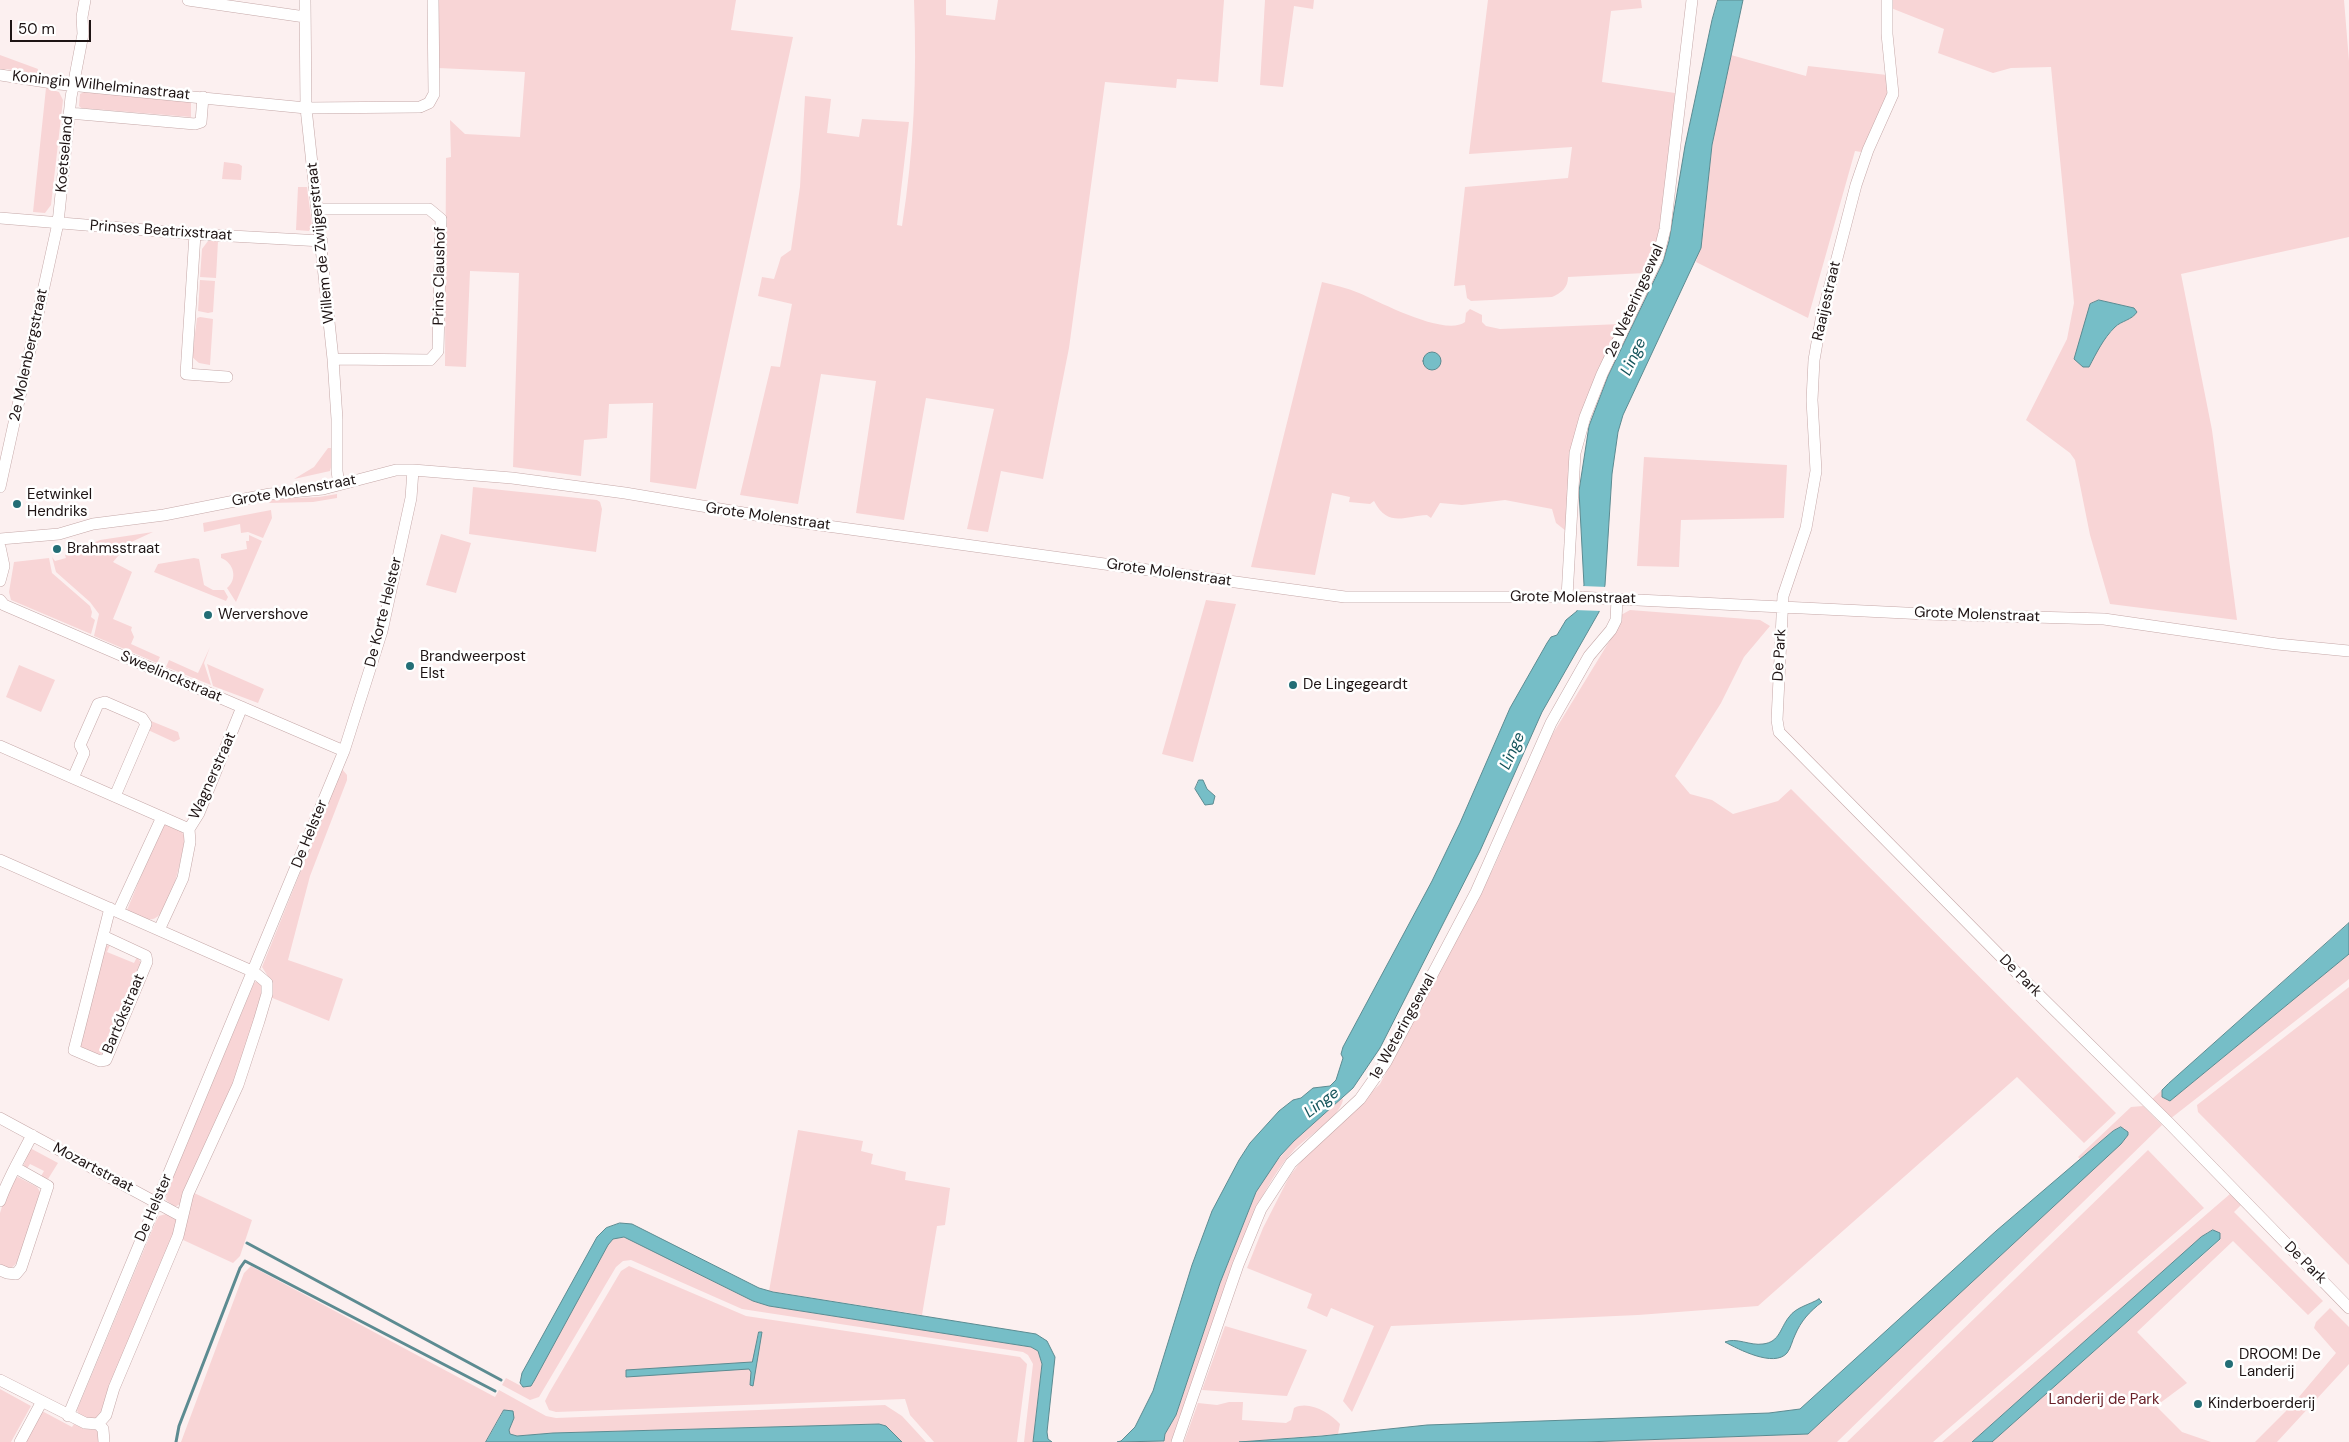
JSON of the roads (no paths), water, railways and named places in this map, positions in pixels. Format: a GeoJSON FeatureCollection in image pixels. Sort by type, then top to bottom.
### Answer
{"type":"FeatureCollection","features":[{"type":"Feature","properties":{"kind":"street","name":"Koetseland"},"geometry":{"type":"LineString","coordinates":[[58,223],[69,113],[83,34],[84,0]]}},
{"type":"Feature","properties":{"kind":"street"},"geometry":{"type":"LineString","coordinates":[[188,0],[305,17]]}},
{"type":"Feature","properties":{"kind":"street","name":"Willem de Zwijgerstraat"},"geometry":{"type":"LineString","coordinates":[[305,0],[306,108],[334,359],[339,485]]}},
{"type":"Feature","properties":{"kind":"street","name":"Koningin Wilhelminastraat"},"geometry":{"type":"LineString","coordinates":[[0,75],[306,108],[420,107],[430,103],[434,94],[433,0]]}},
{"type":"Feature","properties":{"kind":"street","name":"2e Weteringsewal"},"geometry":{"type":"LineString","coordinates":[[1571,597],[1575,453],[1602,374],[1658,257],[1663,239],[1692,0]]}},
{"type":"Feature","properties":{"kind":"street","name":"Raaijestraat"},"geometry":{"type":"LineString","coordinates":[[1782,607],[1783,596],[1806,528],[1814,493],[1816,471],[1812,400],[1814,360],[1821,320],[1856,184],[1868,150],[1893,94],[1887,34],[1887,0]]}},
{"type":"Feature","properties":{"kind":"street","name":"Koningin Wilhelminastraat"},"geometry":{"type":"LineString","coordinates":[[69,113],[195,124],[201,122],[203,97]]}},
{"type":"Feature","properties":{"kind":"street","name":"Prins Claushof"},"geometry":{"type":"LineString","coordinates":[[318,209],[429,209],[441,219],[438,351],[430,360],[334,359]]}},
{"type":"Feature","properties":{"kind":"street","name":"Prinses Beatrixstraat"},"geometry":{"type":"LineString","coordinates":[[0,218],[195,234],[322,241]]}},
{"type":"Feature","properties":{"kind":"street","name":"2e Molenbergstraat"},"geometry":{"type":"LineString","coordinates":[[0,487],[58,223]]}},
{"type":"Feature","properties":{"kind":"street"},"geometry":{"type":"LineString","coordinates":[[195,234],[186,374],[227,377]]}},
{"type":"Feature","properties":{"kind":"street","name":"Grote Molenstraat"},"geometry":{"type":"LineString","coordinates":[[0,539],[59,534],[93,524],[164,515],[270,494],[322,489],[396,470],[414,470],[512,478],[791,521],[1345,597],[1571,597],[2104,620],[2277,644],[2349,651]]}},
{"type":"Feature","properties":{"kind":"street","name":"De Korte Helster"},"geometry":{"type":"LineString","coordinates":[[344,751],[382,631],[411,498],[414,470]]}},
{"type":"Feature","properties":{"kind":"street"},"geometry":{"type":"LineString","coordinates":[[0,546],[4,566],[0,581]]}},
{"type":"Feature","properties":{"kind":"street","name":"1e Weteringsewal"},"geometry":{"type":"LineString","coordinates":[[1177,1442],[1238,1265],[1261,1209],[1291,1163],[1360,1099],[1386,1062],[1476,892],[1551,723],[1589,656],[1611,630],[1616,620],[1611,599]]}},
{"type":"Feature","properties":{"kind":"street","name":"Sweelinckstraat"},"geometry":{"type":"LineString","coordinates":[[0,600],[4,605],[81,639],[344,751]]}},
{"type":"Feature","properties":{"kind":"street","name":"De Park"},"geometry":{"type":"LineString","coordinates":[[1782,607],[1777,720],[1779,732],[2020,976],[2169,1123],[2349,1308]]}},
{"type":"Feature","properties":{"kind":"street"},"geometry":{"type":"LineString","coordinates":[[73,778],[84,753],[80,745],[98,704],[105,702],[142,718],[146,724],[115,796]]}},
{"type":"Feature","properties":{"kind":"street","name":"Wagnerstraat"},"geometry":{"type":"LineString","coordinates":[[159,930],[182,878],[190,842],[189,829],[199,813],[242,707]]}},
{"type":"Feature","properties":{"kind":"street"},"geometry":{"type":"LineString","coordinates":[[0,746],[189,829]]}},
{"type":"Feature","properties":{"kind":"street","name":"De Helster"},"geometry":{"type":"LineString","coordinates":[[68,1416],[156,1202],[254,972],[344,751]]}},
{"type":"Feature","properties":{"kind":"street"},"geometry":{"type":"LineString","coordinates":[[114,910],[162,818]]}},
{"type":"Feature","properties":{"kind":"street"},"geometry":{"type":"LineString","coordinates":[[0,860],[254,972]]}},
{"type":"Feature","properties":{"kind":"street","name":"Bartókstraat"},"geometry":{"type":"LineString","coordinates":[[103,936],[146,956],[147,962],[106,1060],[100,1061],[74,1050],[103,936],[114,910]]}},
{"type":"Feature","properties":{"kind":"street","name":"De Helster"},"geometry":{"type":"LineString","coordinates":[[98,1424],[106,1415],[114,1388],[178,1236],[181,1216],[188,1194],[217,1135],[238,1085],[267,994],[267,983],[254,972]]}},
{"type":"Feature","properties":{"kind":"street","name":"Mozartstraat"},"geometry":{"type":"LineString","coordinates":[[0,1118],[181,1216]]}},
{"type":"Feature","properties":{"kind":"street"},"geometry":{"type":"LineString","coordinates":[[0,1201],[7,1181],[16,1168],[32,1135]]}},
{"type":"Feature","properties":{"kind":"street"},"geometry":{"type":"LineString","coordinates":[[0,1270],[7,1274],[16,1274],[21,1268],[48,1186],[16,1168]]}},
{"type":"Feature","properties":{"kind":"street"},"geometry":{"type":"LineString","coordinates":[[0,1380],[68,1416],[85,1423],[98,1424],[103,1429],[104,1442]]}},
{"type":"Feature","properties":{"kind":"street"},"geometry":{"type":"LineString","coordinates":[[20,1442],[41,1403]]}},
{"type":"Feature","properties":{"kind":"water","name":"Linge"},"geometry":{"type":"Polygon","coordinates":[[[1718,0],[1743,0],[1712,145],[1701,248],[1623,415],[1618,432],[1612,474],[1605,585],[1599,612],[1542,712],[1480,851],[1380,1048],[1353,1088],[1280,1156],[1256,1192],[1220,1283],[1176,1415],[1165,1434],[1164,1441],[1117,1442],[1121,1441],[1135,1427],[1153,1391],[1192,1265],[1212,1211],[1239,1160],[1250,1143],[1279,1111],[1293,1100],[1301,1098],[1313,1088],[1330,1086],[1336,1080],[1343,1058],[1341,1054],[1343,1047],[1432,881],[1460,823],[1510,708],[1551,637],[1557,635],[1566,620],[1577,611],[1584,585],[1579,491],[1589,426],[1608,376],[1663,262],[1669,241],[1685,146],[1718,0]]]}},
{"type":"Feature","properties":{"kind":"water"},"geometry":{"type":"Polygon","coordinates":[[[2099,300],[2134,308],[2137,312],[2115,327],[2104,341],[2089,367],[2083,367],[2074,359],[2090,304],[2099,300]]]}},
{"type":"Feature","properties":{"kind":"water"},"geometry":{"type":"Polygon","coordinates":[[[1432,352],[1438,355],[1441,361],[1438,367],[1432,370],[1426,367],[1423,361],[1426,355],[1432,352]]]}},
{"type":"Feature","properties":{"kind":"water"},"geometry":{"type":"Polygon","coordinates":[[[1199,780],[1203,780],[1207,789],[1215,796],[1213,804],[1205,805],[1195,789],[1199,780]]]}},
{"type":"Feature","properties":{"kind":"water"},"geometry":{"type":"Polygon","coordinates":[[[2349,923],[2349,954],[2170,1101],[2162,1097],[2162,1090],[2168,1084],[2349,923]]]}},
{"type":"Feature","properties":{"kind":"water"},"geometry":{"type":"Polygon","coordinates":[[[2121,1127],[2128,1132],[2128,1135],[2121,1144],[1808,1434],[1585,1442],[1239,1442],[1427,1425],[1769,1413],[1800,1409],[1996,1231],[2113,1131],[2121,1127]]]}},
{"type":"Feature","properties":{"kind":"water"},"geometry":{"type":"Polygon","coordinates":[[[620,1223],[632,1224],[759,1288],[773,1292],[1036,1334],[1047,1341],[1055,1357],[1047,1432],[1048,1439],[1052,1442],[1033,1442],[1042,1364],[1038,1351],[1031,1347],[769,1306],[753,1301],[624,1237],[613,1239],[608,1245],[534,1381],[531,1386],[523,1387],[520,1383],[522,1373],[597,1237],[606,1228],[620,1223]]]}},
{"type":"Feature","properties":{"kind":"water"},"geometry":{"type":"Polygon","coordinates":[[[2213,1230],[2220,1233],[2220,1239],[1992,1442],[1972,1442],[2201,1237],[2213,1230]]]}},
{"type":"Feature","properties":{"kind":"water"},"geometry":{"type":"Polygon","coordinates":[[[1819,1299],[1822,1302],[1803,1321],[1787,1353],[1781,1357],[1774,1359],[1756,1356],[1725,1342],[1734,1340],[1758,1344],[1769,1343],[1779,1334],[1792,1314],[1799,1308],[1819,1299]]]}},
{"type":"Feature","properties":{"kind":"water"},"geometry":{"type":"Polygon","coordinates":[[[759,1332],[762,1332],[753,1386],[750,1385],[751,1372],[749,1369],[626,1377],[626,1370],[752,1362],[759,1332]]]}},
{"type":"Feature","properties":{"kind":"water"},"geometry":{"type":"Polygon","coordinates":[[[504,1410],[513,1411],[514,1418],[509,1430],[510,1434],[517,1436],[553,1433],[879,1424],[886,1426],[902,1442],[486,1442],[504,1410]]]}},
{"type":"Feature","properties":{"kind":"waterway"},"geometry":{"type":"LineString","coordinates":[[247,1243],[501,1380]]}},
{"type":"Feature","properties":{"kind":"waterway"},"geometry":{"type":"LineString","coordinates":[[176,1442],[179,1426],[240,1268],[245,1261],[495,1391]]}},
{"type":"Feature","properties":{"kind":"place","name":"Eetwinkel Hendriks"},"geometry":{"type":"Point","coordinates":[17,504]}},
{"type":"Feature","properties":{"kind":"place","name":"Brahmsstraat"},"geometry":{"type":"Point","coordinates":[57,549]}},
{"type":"Feature","properties":{"kind":"place","name":"Wervershove"},"geometry":{"type":"Point","coordinates":[208,615]}},
{"type":"Feature","properties":{"kind":"place","name":"Brandweerpost Elst"},"geometry":{"type":"Point","coordinates":[410,666]}},
{"type":"Feature","properties":{"kind":"place","name":"De Lingegeardt"},"geometry":{"type":"Point","coordinates":[1293,685]}},
{"type":"Feature","properties":{"kind":"place","name":"DROOM! De Landerij"},"geometry":{"type":"Point","coordinates":[2229,1364]}},
{"type":"Feature","properties":{"kind":"place","name":"Kinderboerderij"},"geometry":{"type":"Point","coordinates":[2198,1404]}},
{"type":"Feature","properties":{"kind":"park label","name":"Landerij de Park"},"geometry":{"type":"Point","coordinates":[2104,1400]}}]}
